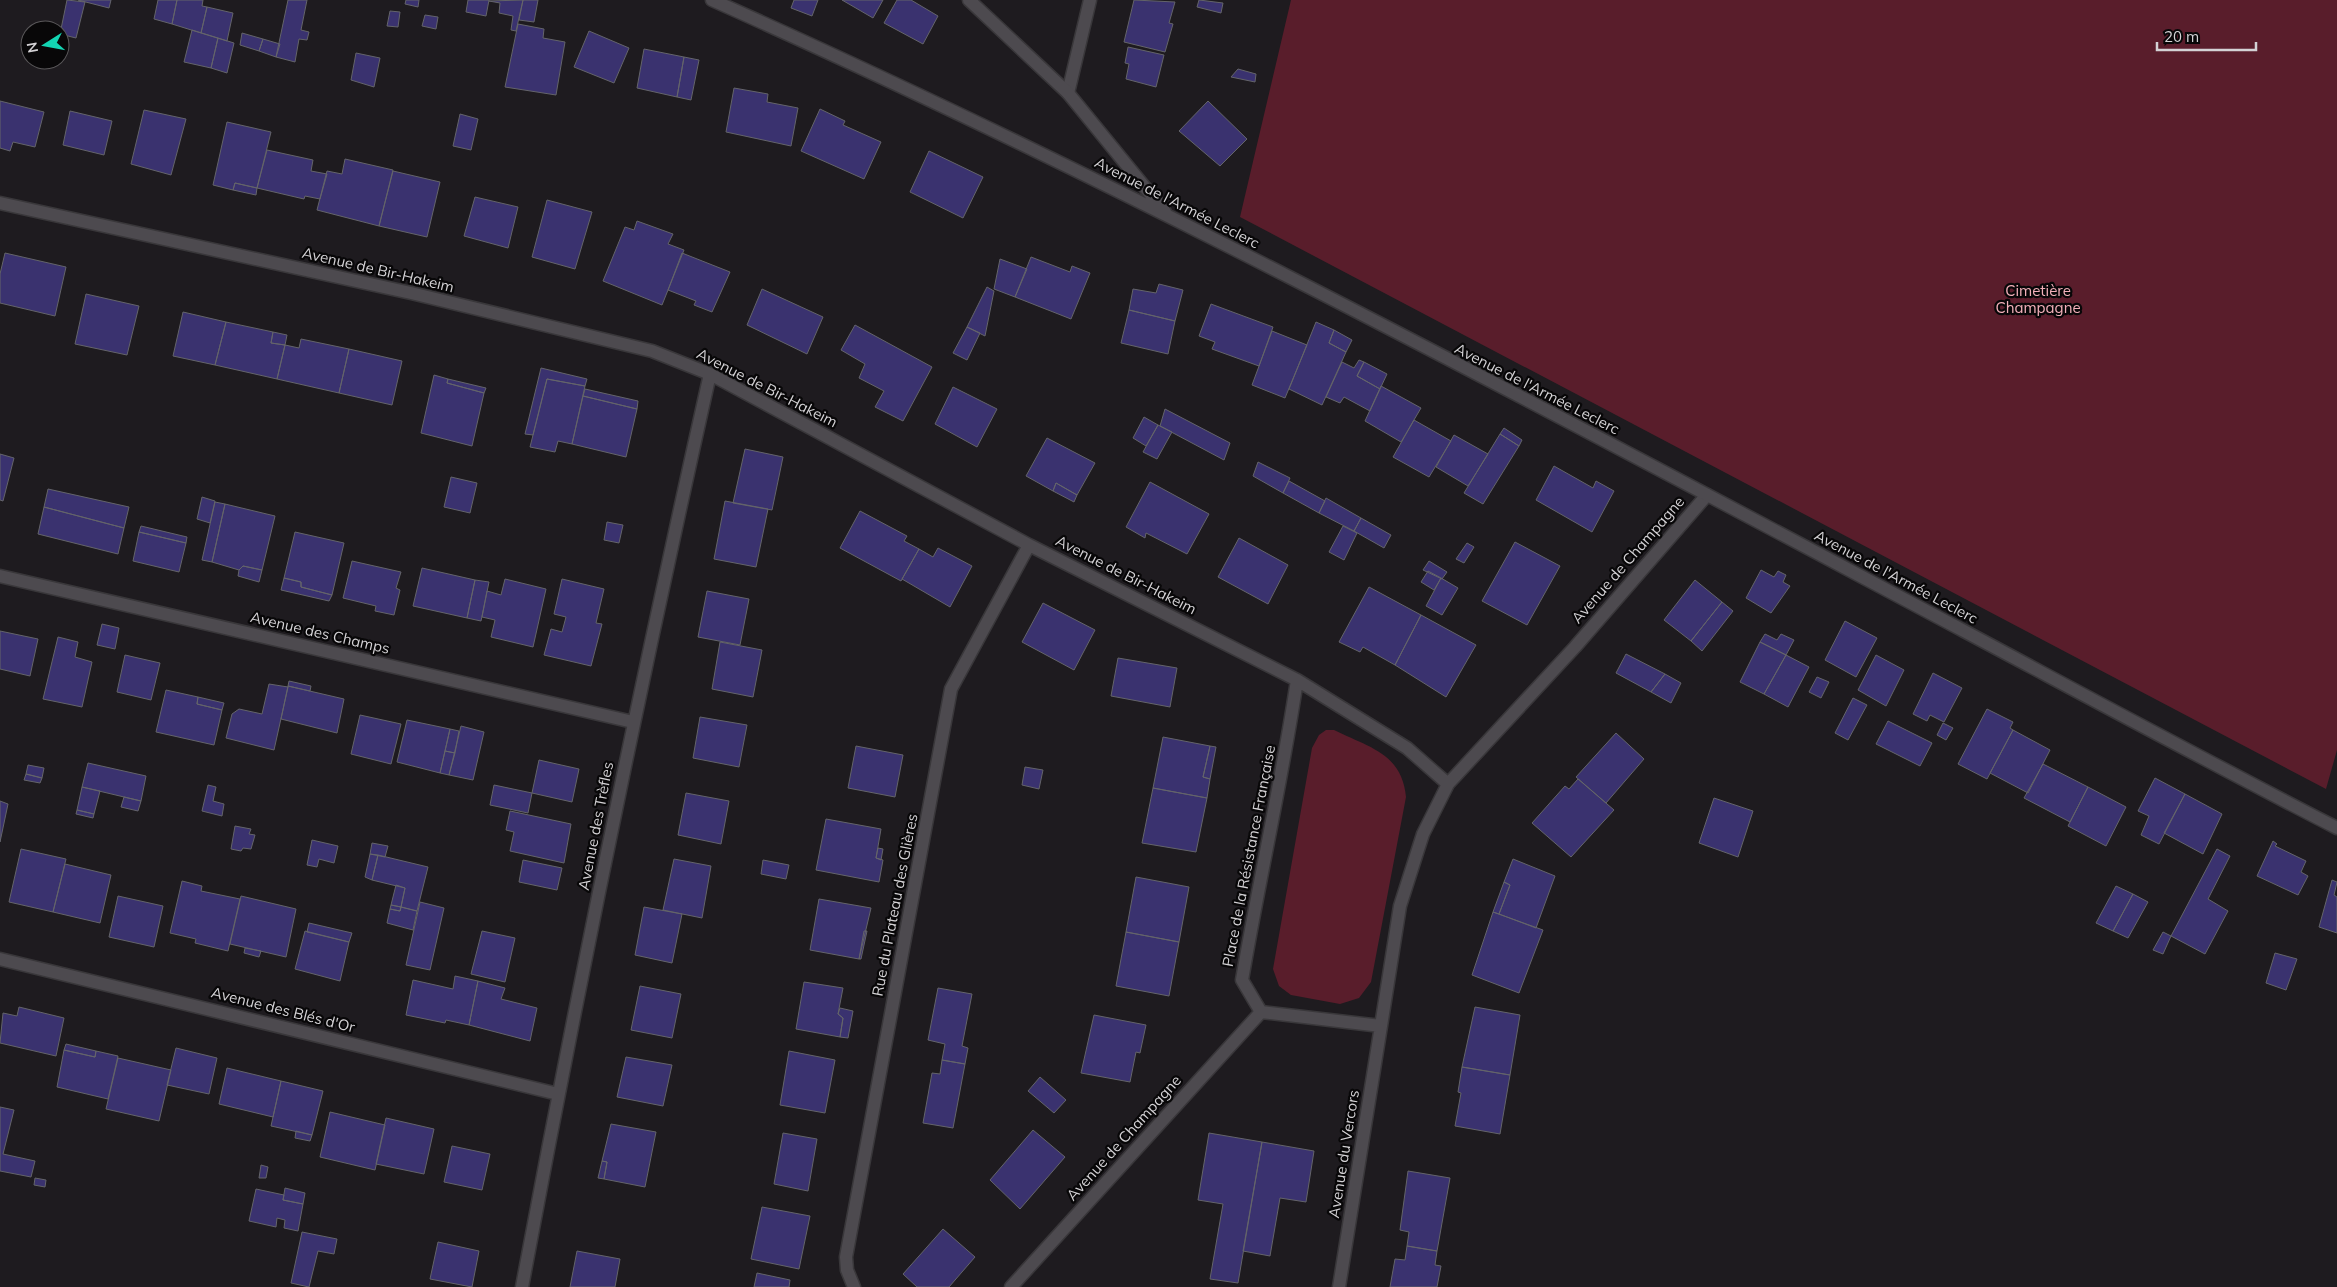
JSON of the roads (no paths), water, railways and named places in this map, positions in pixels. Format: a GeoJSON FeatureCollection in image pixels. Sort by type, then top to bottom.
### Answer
{"type":"FeatureCollection","features":[{"type":"Feature","properties":{"kind":"street","name":"Avenue de l'Armée Leclerc"},"geometry":{"type":"LineString","coordinates":[[712,0],[904,86],[1168,216],[1707,495],[2337,828]]}},
{"type":"Feature","properties":{"kind":"street"},"geometry":{"type":"LineString","coordinates":[[969,0],[1068,93],[1168,216]]}},
{"type":"Feature","properties":{"kind":"street"},"geometry":{"type":"LineString","coordinates":[[1068,93],[1090,0]]}},
{"type":"Feature","properties":{"kind":"street","name":"Avenue de Bir-Hakeim"},"geometry":{"type":"LineString","coordinates":[[0,203],[411,293],[652,351],[710,374],[1029,545],[1298,680],[1408,748],[1448,784]]}},
{"type":"Feature","properties":{"kind":"street","name":"Avenue des Trèfles"},"geometry":{"type":"LineString","coordinates":[[522,1287],[558,1094],[633,722],[710,374]]}},
{"type":"Feature","properties":{"kind":"street","name":"Avenue de Champagne"},"geometry":{"type":"LineString","coordinates":[[1448,784],[1575,647],[1707,495]]}},
{"type":"Feature","properties":{"kind":"street","name":"Rue du Plateau des Glières"},"geometry":{"type":"LineString","coordinates":[[854,1287],[847,1270],[846,1257],[952,689],[1029,545]]}},
{"type":"Feature","properties":{"kind":"street","name":"Avenue des Champs"},"geometry":{"type":"LineString","coordinates":[[0,576],[633,722]]}},
{"type":"Feature","properties":{"kind":"street","name":"Place de la Résistance Française"},"geometry":{"type":"LineString","coordinates":[[1261,1012],[1242,980],[1262,863],[1284,770],[1298,680]]}},
{"type":"Feature","properties":{"kind":"street"},"geometry":{"type":"LineString","coordinates":[[1261,1012],[1382,1026],[1400,906],[1423,834],[1448,784]]}},
{"type":"Feature","properties":{"kind":"street","name":"Avenue des Blés d'Or"},"geometry":{"type":"LineString","coordinates":[[0,959],[558,1094]]}},
{"type":"Feature","properties":{"kind":"street","name":"Avenue de Champagne"},"geometry":{"type":"LineString","coordinates":[[1011,1287],[1261,1012]]}},
{"type":"Feature","properties":{"kind":"street","name":"Avenue du Vercors"},"geometry":{"type":"LineString","coordinates":[[1339,1287],[1382,1026]]}},
{"type":"Feature","properties":{"kind":"park label","name":"Cimetière Champagne"},"geometry":{"type":"Point","coordinates":[2038,300]}}]}
